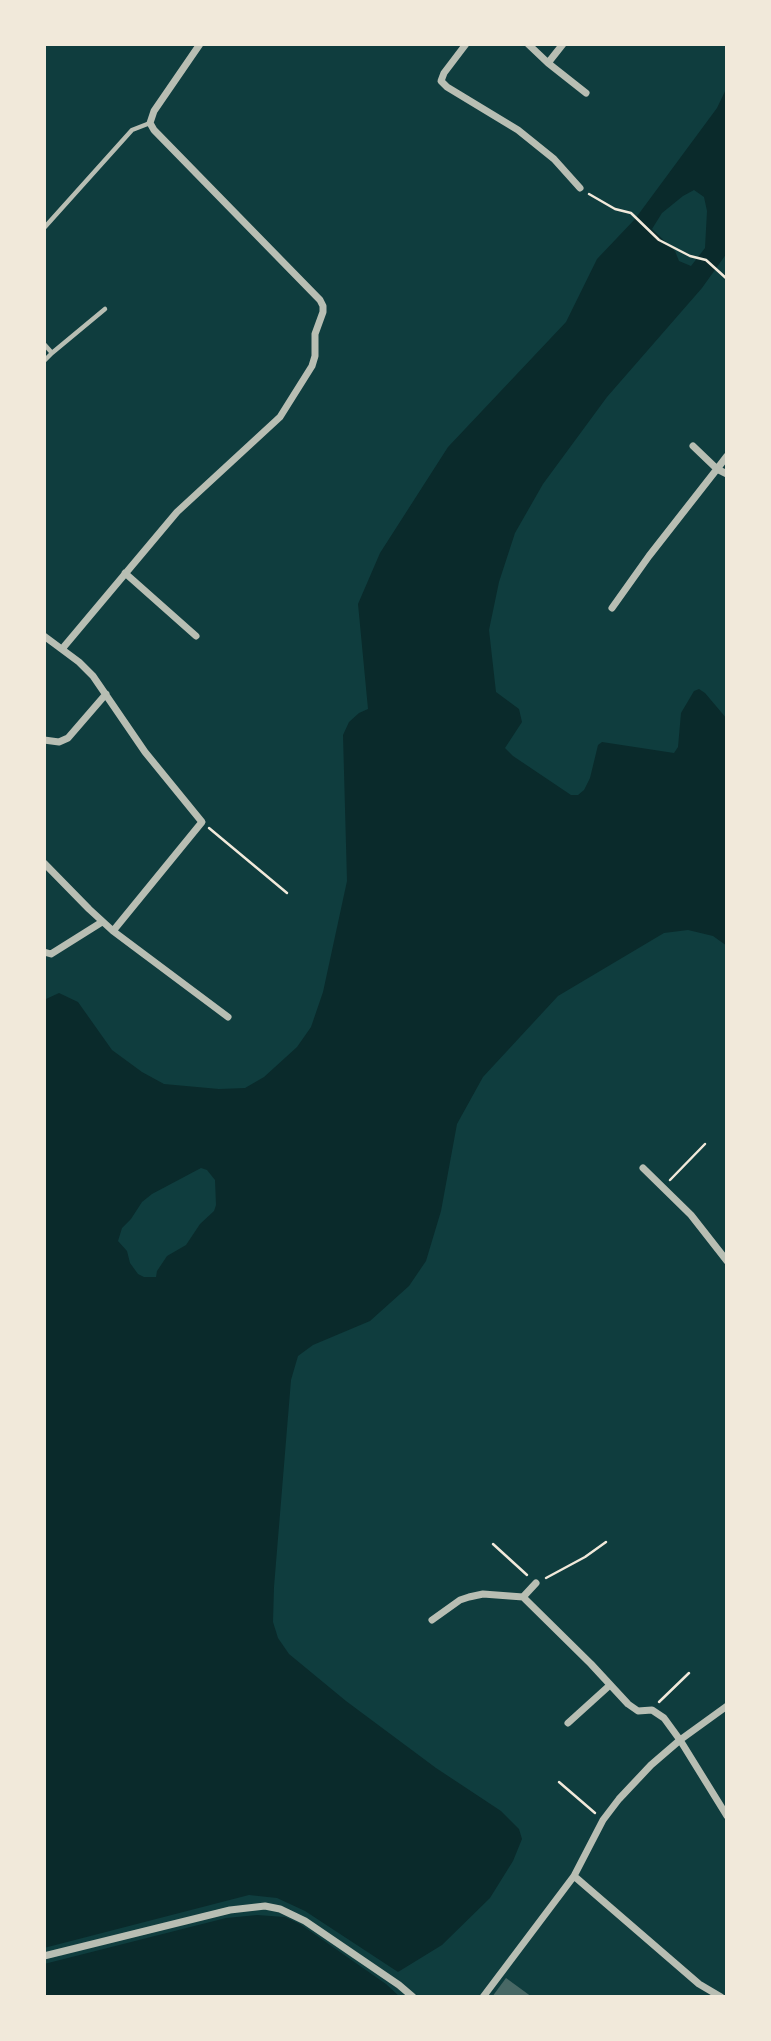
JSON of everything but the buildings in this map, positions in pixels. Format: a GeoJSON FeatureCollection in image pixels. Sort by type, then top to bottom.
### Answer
{"type":"FeatureCollection","features":[{"type":"Feature","properties":{"kind":"street"},"geometry":{"type":"LineString","coordinates":[[62,649],[177,512],[272,426],[287,408],[315,356],[315,334],[323,306],[150,123],[154,111],[200,44]]}},
{"type":"Feature","properties":{"kind":"street"},"geometry":{"type":"LineString","coordinates":[[466,44],[441,81],[517,130],[554,159],[580,188]]}},
{"type":"Feature","properties":{"kind":"street"},"geometry":{"type":"LineString","coordinates":[[528,44],[586,93]]}},
{"type":"Feature","properties":{"kind":"street"},"geometry":{"type":"LineString","coordinates":[[548,63],[563,44]]}},
{"type":"Feature","properties":{"kind":"street"},"geometry":{"type":"LineString","coordinates":[[693,446],[717,469],[727,474]]}},
{"type":"Feature","properties":{"kind":"street"},"geometry":{"type":"LineString","coordinates":[[612,608],[727,456]]}},
{"type":"Feature","properties":{"kind":"street"},"geometry":{"type":"LineString","coordinates":[[125,573],[196,636]]}},
{"type":"Feature","properties":{"kind":"street"},"geometry":{"type":"LineString","coordinates":[[44,636],[93,676],[145,752],[202,822],[113,931]]}},
{"type":"Feature","properties":{"kind":"street"},"geometry":{"type":"LineString","coordinates":[[44,740],[59,741],[68,738],[106,694]]}},
{"type":"Feature","properties":{"kind":"street"},"geometry":{"type":"LineString","coordinates":[[44,863],[102,922],[228,1017]]}},
{"type":"Feature","properties":{"kind":"street"},"geometry":{"type":"LineString","coordinates":[[44,952],[51,954],[102,922]]}},
{"type":"Feature","properties":{"kind":"street"},"geometry":{"type":"LineString","coordinates":[[643,1168],[691,1215],[727,1261]]}},
{"type":"Feature","properties":{"kind":"street"},"geometry":{"type":"LineString","coordinates":[[523,1597],[536,1583]]}},
{"type":"Feature","properties":{"kind":"street"},"geometry":{"type":"LineString","coordinates":[[432,1620],[460,1600],[469,1597],[482,1594],[523,1597],[628,1704],[638,1711],[652,1710],[664,1718],[727,1816]]}},
{"type":"Feature","properties":{"kind":"street"},"geometry":{"type":"LineString","coordinates":[[568,1723],[610,1685]]}},
{"type":"Feature","properties":{"kind":"street"},"geometry":{"type":"LineString","coordinates":[[484,1997],[575,1876],[603,1820],[619,1799],[680,1740],[727,1706]]}},
{"type":"Feature","properties":{"kind":"street"},"geometry":{"type":"LineString","coordinates":[[575,1876],[699,1984],[721,1997]]}},
{"type":"Feature","properties":{"kind":"street"},"geometry":{"type":"LineString","coordinates":[[44,1956],[230,1910],[265,1906],[280,1909],[304,1921],[414,1997]]}},
{"type":"Feature","properties":{"kind":"lane"},"geometry":{"type":"LineString","coordinates":[[44,228],[132,130],[150,123]]}},
{"type":"Feature","properties":{"kind":"lane"},"geometry":{"type":"LineString","coordinates":[[44,361],[105,309]]}},
{"type":"Feature","properties":{"kind":"lane"},"geometry":{"type":"LineString","coordinates":[[44,344],[52,353]]}},
{"type":"Feature","properties":{"kind":"path"},"geometry":{"type":"LineString","coordinates":[[580,188],[615,209],[631,213],[660,240],[690,256],[706,260],[727,279]]}},
{"type":"Feature","properties":{"kind":"path"},"geometry":{"type":"LineString","coordinates":[[202,822],[287,893]]}},
{"type":"Feature","properties":{"kind":"path"},"geometry":{"type":"LineString","coordinates":[[663,1188],[705,1144]]}},
{"type":"Feature","properties":{"kind":"path"},"geometry":{"type":"LineString","coordinates":[[493,1544],[536,1583],[607,1542]]}},
{"type":"Feature","properties":{"kind":"path"},"geometry":{"type":"LineString","coordinates":[[652,1710],[689,1673]]}},
{"type":"Feature","properties":{"kind":"path"},"geometry":{"type":"LineString","coordinates":[[559,1782],[603,1820]]}},
{"type":"Feature","properties":{"kind":"water"},"geometry":{"type":"Polygon","coordinates":[[[727,87],[727,253],[702,288],[607,397],[543,484],[515,533],[499,582],[489,630],[496,692],[519,709],[522,722],[505,748],[571,795],[578,795],[584,790],[590,778],[598,745],[602,742],[674,753],[678,747],[681,713],[694,691],[699,689],[705,693],[727,719],[727,946],[713,936],[688,930],[664,933],[558,996],[483,1077],[457,1124],[441,1211],[426,1261],[409,1286],[370,1321],[313,1345],[298,1356],[291,1380],[274,1587],[273,1622],[278,1638],[289,1654],[346,1701],[436,1768],[501,1811],[519,1829],[522,1839],[513,1861],[490,1898],[442,1945],[398,1972],[305,1911],[277,1898],[249,1895],[44,1948],[44,1003],[46,999],[59,993],[78,1002],[112,1050],[164,1084],[219,1089],[245,1088],[264,1077],[297,1047],[311,1027],[323,992],[347,881],[343,735],[349,722],[368,709],[358,604],[380,553],[448,447],[566,322],[597,259],[635,219],[717,108],[727,87]],[[694,190],[662,213],[652,229],[675,251],[679,261],[691,266],[705,248],[707,211],[704,197],[694,190]],[[201,1168],[152,1194],[142,1202],[122,1228],[118,1241],[127,1251],[130,1263],[138,1274],[156,1277],[167,1256],[186,1245],[200,1224],[214,1211],[215,1180],[207,1170],[201,1168]]]}},
{"type":"Feature","properties":{"kind":"water"},"geometry":{"type":"Polygon","coordinates":[[[257,1915],[285,1917],[300,1924],[386,1984],[400,1997],[44,1997],[44,1964],[226,1918],[257,1915]]]}}]}
